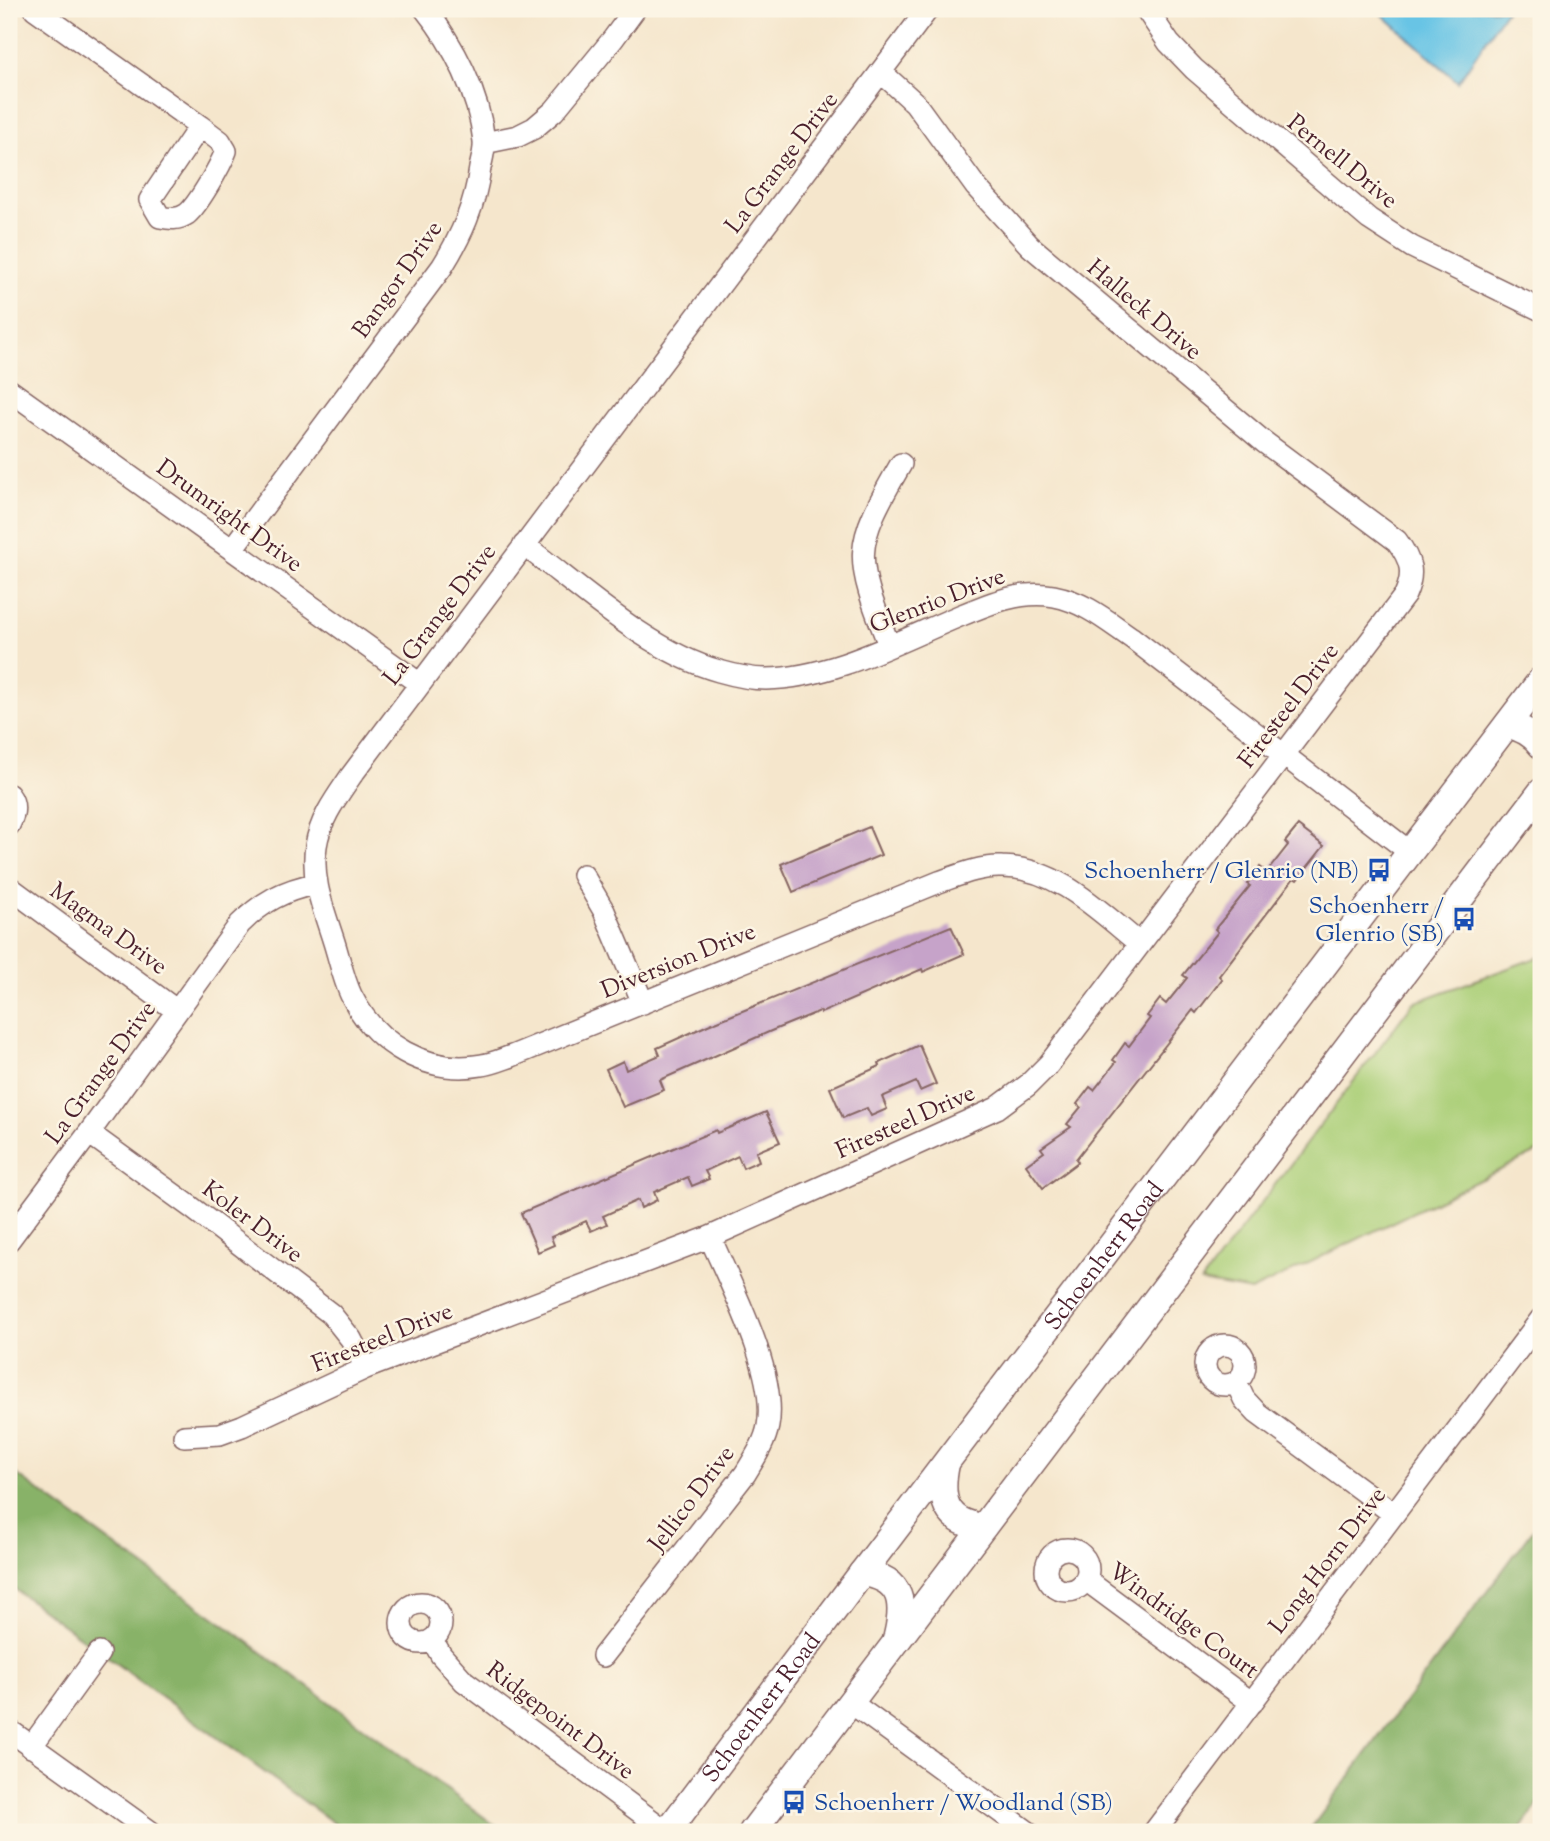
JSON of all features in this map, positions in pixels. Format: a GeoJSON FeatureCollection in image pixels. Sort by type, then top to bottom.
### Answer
{"type":"FeatureCollection","features":[{"type":"Feature","properties":{"kind":"main road","name":"Schoenherr Road"},"geometry":{"type":"LineString","coordinates":[[667,1832],[1541,680]]}},
{"type":"Feature","properties":{"kind":"main road"},"geometry":{"type":"LineString","coordinates":[[1508,724],[1525,730],[1541,744]]}},
{"type":"Feature","properties":{"kind":"main road"},"geometry":{"type":"LineString","coordinates":[[752,1832],[1541,792]]}},
{"type":"Feature","properties":{"kind":"main road"},"geometry":{"type":"LineString","coordinates":[[947,1462],[942,1494],[946,1505],[962,1522],[983,1527]]}},
{"type":"Feature","properties":{"kind":"main road"},"geometry":{"type":"LineString","coordinates":[[862,1573],[884,1578],[899,1595],[901,1620],[896,1642]]}},
{"type":"Feature","properties":{"kind":"street"},"geometry":{"type":"LineString","coordinates":[[36,9],[200,126]]}},
{"type":"Feature","properties":{"kind":"street","name":"Bangor Drive"},"geometry":{"type":"LineString","coordinates":[[232,549],[442,267],[457,244],[472,208],[484,143],[464,75],[454,52],[425,9]]}},
{"type":"Feature","properties":{"kind":"street"},"geometry":{"type":"LineString","coordinates":[[484,143],[518,136],[544,120],[635,9]]}},
{"type":"Feature","properties":{"kind":"street","name":"La Grange Drive"},"geometry":{"type":"LineString","coordinates":[[9,1240],[240,923],[257,906],[279,894],[315,884],[316,846],[324,816],[351,776],[928,9]]}},
{"type":"Feature","properties":{"kind":"street","name":"Pernell Drive"},"geometry":{"type":"LineString","coordinates":[[1146,9],[1169,43],[1194,69],[1369,219],[1412,247],[1541,310]]}},
{"type":"Feature","properties":{"kind":"street","name":"Halleck Drive"},"geometry":{"type":"LineString","coordinates":[[881,72],[915,103],[976,187],[1030,246],[1264,442],[1383,530],[1407,554]]}},
{"type":"Feature","properties":{"kind":"street","name":"Drumright Drive"},"geometry":{"type":"LineString","coordinates":[[9,390],[420,684]]}},
{"type":"Feature","properties":{"kind":"street"},"geometry":{"type":"LineString","coordinates":[[889,645],[869,592],[862,558],[870,519],[901,464]]}},
{"type":"Feature","properties":{"kind":"street","name":"Glenrio Drive"},"geometry":{"type":"LineString","coordinates":[[524,545],[645,637],[682,658],[719,671],[764,679],[793,676],[846,662],[998,600],[1031,594],[1055,596],[1087,606],[1411,853]]}},
{"type":"Feature","properties":{"kind":"street","name":"Firesteel Drive"},"geometry":{"type":"LineString","coordinates":[[184,1436],[220,1434],[242,1426],[366,1368],[710,1237],[997,1108],[1049,1064],[1405,595],[1412,576],[1407,554]]}},
{"type":"Feature","properties":{"kind":"street"},"geometry":{"type":"LineString","coordinates":[[9,825],[14,815],[11,798]]}},
{"type":"Feature","properties":{"kind":"street","name":"Diversion Drive"},"geometry":{"type":"LineString","coordinates":[[315,884],[351,995],[368,1021],[385,1040],[408,1054],[452,1067],[482,1065],[512,1056],[939,882],[972,871],[1001,867],[1029,870],[1057,881],[1140,944]]}},
{"type":"Feature","properties":{"kind":"street"},"geometry":{"type":"LineString","coordinates":[[583,875],[604,911],[643,1003]]}},
{"type":"Feature","properties":{"kind":"street","name":"Magma Drive"},"geometry":{"type":"LineString","coordinates":[[9,887],[177,1012]]}},
{"type":"Feature","properties":{"kind":"street","name":"Koler Drive"},"geometry":{"type":"LineString","coordinates":[[89,1133],[331,1314],[351,1339],[366,1368]]}},
{"type":"Feature","properties":{"kind":"street","name":"Jellico Drive"},"geometry":{"type":"LineString","coordinates":[[603,1656],[745,1474],[760,1449],[768,1426],[769,1391],[755,1343],[710,1237]]}},
{"type":"Feature","properties":{"kind":"street","name":"Long Horn Drive"},"geometry":{"type":"LineString","coordinates":[[1154,1832],[1541,1319]]}},
{"type":"Feature","properties":{"kind":"street"},"geometry":{"type":"LineString","coordinates":[[1236,1382],[1244,1399],[1256,1413],[1394,1514]]}},
{"type":"Feature","properties":{"kind":"street","name":"Windridge Court"},"geometry":{"type":"LineString","coordinates":[[1086,1580],[1252,1703]]}},
{"type":"Feature","properties":{"kind":"street","name":"Ridgepoint Drive"},"geometry":{"type":"LineString","coordinates":[[433,1641],[441,1655],[464,1681],[667,1832]]}},
{"type":"Feature","properties":{"kind":"street"},"geometry":{"type":"LineString","coordinates":[[32,1747],[99,1653]]}},
{"type":"Feature","properties":{"kind":"street"},"geometry":{"type":"LineString","coordinates":[[850,1702],[1028,1832]]}},
{"type":"Feature","properties":{"kind":"street"},"geometry":{"type":"LineString","coordinates":[[9,1730],[151,1832]]}},
{"type":"Feature","properties":{"kind":"green space"},"geometry":{"type":"Polygon","coordinates":[[[1541,956],[1541,1150],[1251,1291],[1201,1282],[1413,1003],[1541,956]]]}},
{"type":"Feature","properties":{"kind":"green space"},"geometry":{"type":"Polygon","coordinates":[[[9,1469],[504,1832],[346,1832],[9,1585],[9,1469]]]}},
{"type":"Feature","properties":{"kind":"green space"},"geometry":{"type":"Polygon","coordinates":[[[1541,1519],[1541,1801],[1518,1832],[1308,1832],[1541,1519]]]}},
{"type":"Feature","properties":{"kind":"water"},"geometry":{"type":"Polygon","coordinates":[[[1376,9],[1507,9],[1458,82],[1376,9]]]}},
{"type":"Feature","properties":{"kind":"building"},"geometry":{"type":"Polygon","coordinates":[[[1298,826],[1324,846],[1297,880],[1294,878],[1219,976],[1222,979],[1196,1013],[1193,1010],[1076,1159],[1078,1162],[1043,1188],[1026,1165],[1044,1152],[1041,1148],[1071,1127],[1067,1124],[1081,1107],[1077,1104],[1090,1087],[1094,1090],[1116,1062],[1113,1060],[1125,1043],[1129,1046],[1150,1018],[1147,1016],[1160,999],[1166,1004],[1187,978],[1183,975],[1218,932],[1215,929],[1250,886],[1247,884],[1260,867],[1267,872],[1288,845],[1285,842],[1298,826]]]}},
{"type":"Feature","properties":{"kind":"building"},"geometry":{"type":"Polygon","coordinates":[[[869,827],[881,855],[793,892],[781,864],[869,827]]]}},
{"type":"Feature","properties":{"kind":"building"},"geometry":{"type":"Polygon","coordinates":[[[951,926],[964,954],[771,1031],[660,1080],[664,1090],[623,1107],[606,1069],[623,1061],[626,1070],[660,1055],[657,1048],[708,1025],[951,926]]]}},
{"type":"Feature","properties":{"kind":"building"},"geometry":{"type":"Polygon","coordinates":[[[919,1045],[936,1084],[920,1091],[916,1082],[882,1097],[887,1109],[871,1116],[867,1108],[843,1118],[830,1088],[919,1045]]]}},
{"type":"Feature","properties":{"kind":"building"},"geometry":{"type":"Polygon","coordinates":[[[766,1112],[780,1142],[756,1152],[759,1161],[743,1168],[738,1156],[705,1171],[709,1179],[692,1186],[688,1177],[654,1192],[657,1200],[641,1208],[638,1200],[603,1216],[607,1224],[591,1231],[586,1221],[551,1237],[554,1245],[538,1252],[521,1213],[716,1130],[717,1133],[766,1112]]]}},
{"type":"Feature","properties":{"kind":"place","name":"Schoenherr / Glenrio (NB)"},"geometry":{"type":"Point","coordinates":[1379,870]}},
{"type":"Feature","properties":{"kind":"place","name":"Schoenherr / Glenrio (SB)"},"geometry":{"type":"Point","coordinates":[1464,919]}},
{"type":"Feature","properties":{"kind":"place","name":"Schoenherr / Woodland (SB)"},"geometry":{"type":"Point","coordinates":[794,1802]}}]}
